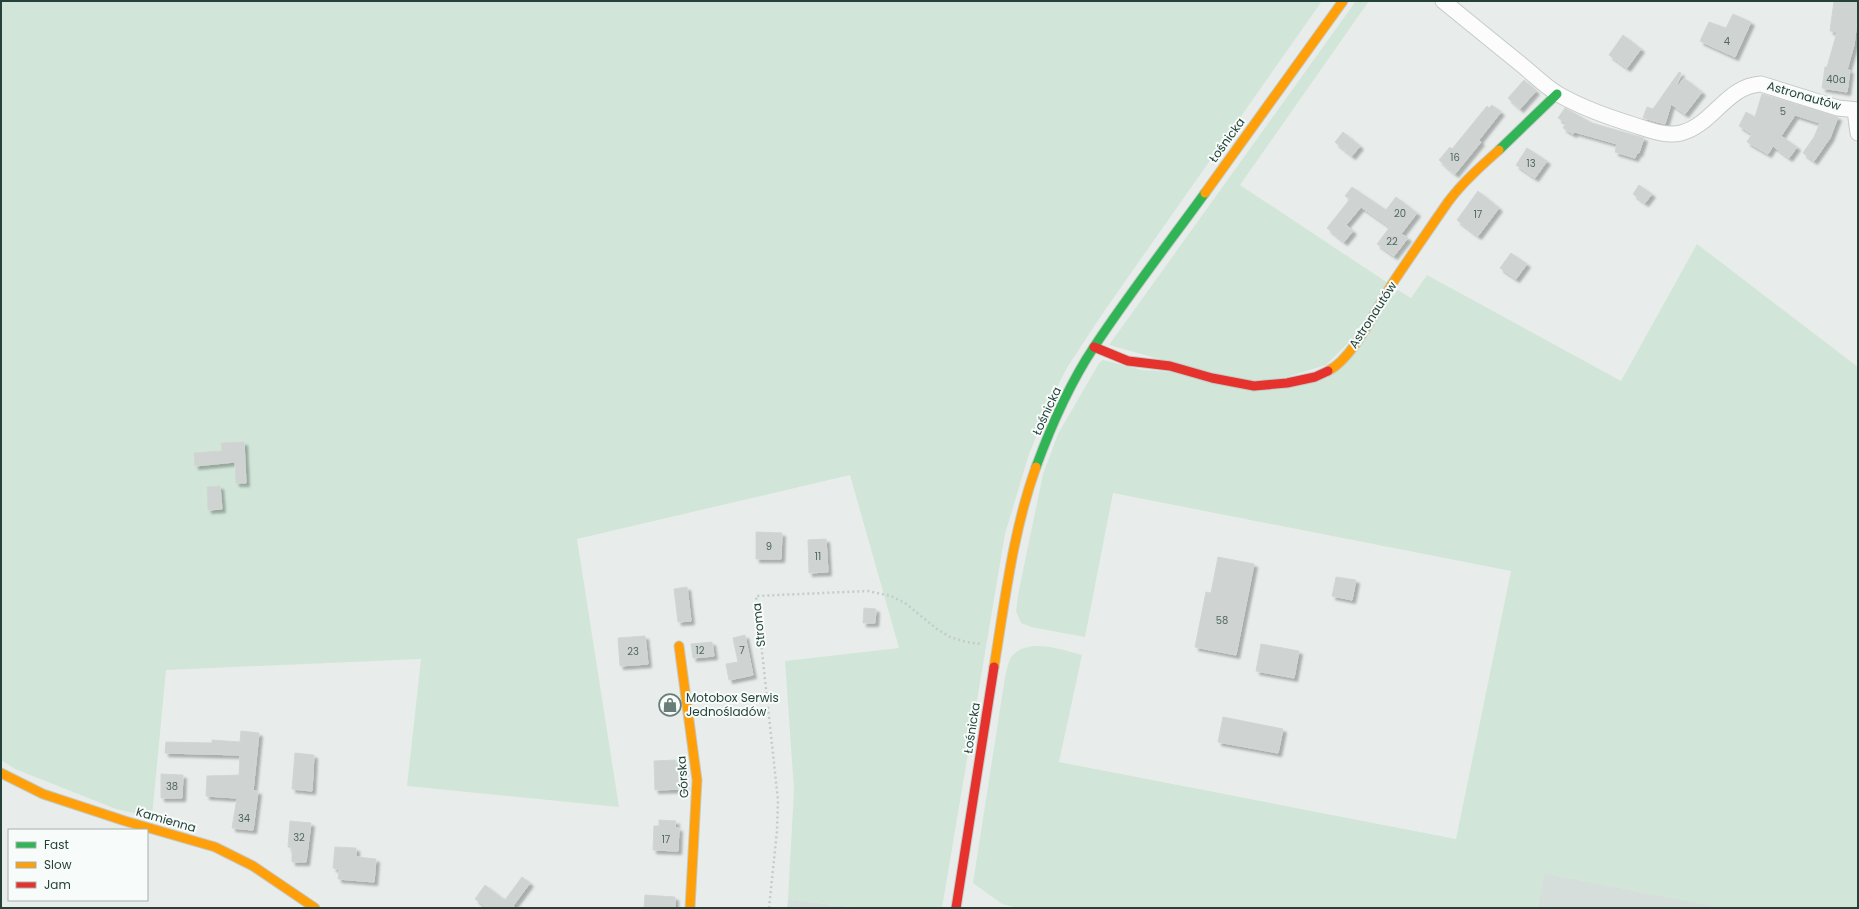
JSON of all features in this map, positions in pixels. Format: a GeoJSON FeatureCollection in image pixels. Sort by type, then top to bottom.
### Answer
{"type":"FeatureCollection","features":[{"type":"Feature","properties":{"kind":"street","name":"Łośnicka"},"geometry":{"type":"LineString","coordinates":[[956,908],[1010,566],[1028,490],[1047,438],[1076,378],[1094,347],[1343,1]]}},
{"type":"Feature","properties":{"kind":"street","name":"Astronautów"},"geometry":{"type":"LineString","coordinates":[[1443,1],[1557,94],[1602,115],[1649,130],[1668,134],[1679,134],[1693,129],[1705,121],[1732,94],[1739,89],[1753,84],[1761,84],[1838,108],[1856,110]]}},
{"type":"Feature","properties":{"kind":"street","name":"Astronautów"},"geometry":{"type":"LineString","coordinates":[[1094,347],[1128,361],[1170,366],[1212,378],[1254,386],[1287,383],[1315,377],[1334,368],[1353,348],[1394,281],[1449,201],[1470,176],[1557,94]]}},
{"type":"Feature","properties":{"kind":"street"},"geometry":{"type":"LineString","coordinates":[[1856,110],[1858,133]]}},
{"type":"Feature","properties":{"kind":"street","name":"Górska"},"geometry":{"type":"LineString","coordinates":[[679,646],[697,780],[690,908]]}},
{"type":"Feature","properties":{"kind":"street","name":"Kamienna"},"geometry":{"type":"LineString","coordinates":[[1,773],[43,794],[125,821],[214,847],[253,866],[315,908]]}},
{"type":"Feature","properties":{"kind":"path","name":"Stroma"},"geometry":{"type":"LineString","coordinates":[[769,908],[777,831],[778,800],[756,596],[868,590],[891,596],[905,603],[937,629],[950,637],[966,642],[997,646]]}},
{"type":"Feature","properties":{"kind":"shaded area"},"geometry":{"type":"Polygon","coordinates":[[[1544,873],[1724,908],[1537,908],[1544,873]]]}},
{"type":"Feature","properties":{"kind":"shaded area"},"geometry":{"type":"Polygon","coordinates":[[[788,899],[859,908],[787,908],[788,899]]]}},
{"type":"Feature","properties":{"kind":"green space"},"geometry":{"type":"Polygon","coordinates":[[[1,1],[1322,1],[1105,310],[1068,366],[1055,391],[1029,454],[1005,534],[942,908],[859,908],[788,899],[794,790],[785,661],[899,648],[850,475],[577,539],[619,807],[407,786],[421,659],[166,670],[152,817],[116,809],[15,769],[1,760],[1,1]]]}},
{"type":"Feature","properties":{"kind":"green space"},"geometry":{"type":"Polygon","coordinates":[[[1356,1],[1369,1],[1240,185],[1388,283],[1351,340],[1326,365],[1277,380],[1220,376],[1109,345],[1356,1]]]}},
{"type":"Feature","properties":{"kind":"green space"},"geometry":{"type":"Polygon","coordinates":[[[1697,244],[1858,367],[1858,908],[1721,908],[1544,873],[1537,908],[1017,908],[1002,904],[973,883],[1005,677],[1012,656],[1019,650],[1036,646],[1046,646],[1082,655],[1059,762],[1456,839],[1511,571],[1113,493],[1085,637],[1031,627],[1021,623],[1016,611],[1019,590],[1043,474],[1058,434],[1099,363],[1103,360],[1142,370],[1319,381],[1398,290],[1411,298],[1427,275],[1621,381],[1697,244]]]}},
{"type":"Feature","properties":{"kind":"building"},"geometry":{"type":"Polygon","coordinates":[[[1834,1],[1858,1],[1854,45],[1847,70],[1850,70],[1847,92],[1822,88],[1825,67],[1827,67],[1837,32],[1830,31],[1834,1]]]}},
{"type":"Feature","properties":{"kind":"building"},"geometry":{"type":"Polygon","coordinates":[[[1733,14],[1751,22],[1735,57],[1700,41],[1709,22],[1726,28],[1733,14]]]}},
{"type":"Feature","properties":{"kind":"building"},"geometry":{"type":"Polygon","coordinates":[[[1623,35],[1641,49],[1627,68],[1609,55],[1623,35]]]}},
{"type":"Feature","properties":{"kind":"building"},"geometry":{"type":"Polygon","coordinates":[[[1679,72],[1681,73],[1675,90],[1684,78],[1702,92],[1685,114],[1671,104],[1665,124],[1643,118],[1647,107],[1653,109],[1679,72]]]}},
{"type":"Feature","properties":{"kind":"building"},"geometry":{"type":"Polygon","coordinates":[[[1524,80],[1536,91],[1520,109],[1508,98],[1524,80]]]}},
{"type":"Feature","properties":{"kind":"building"},"geometry":{"type":"Polygon","coordinates":[[[1762,94],[1838,117],[1830,138],[1814,161],[1803,153],[1814,137],[1820,123],[1795,115],[1781,136],[1797,147],[1789,158],[1773,146],[1768,154],[1747,142],[1752,134],[1739,126],[1746,112],[1755,117],[1762,94]]]}},
{"type":"Feature","properties":{"kind":"building"},"geometry":{"type":"Polygon","coordinates":[[[1492,105],[1501,112],[1479,140],[1481,142],[1455,174],[1439,160],[1450,147],[1452,149],[1487,106],[1489,108],[1492,105]]]}},
{"type":"Feature","properties":{"kind":"building"},"geometry":{"type":"Polygon","coordinates":[[[1565,108],[1592,123],[1644,138],[1639,153],[1637,153],[1635,158],[1615,152],[1617,144],[1575,132],[1573,134],[1563,128],[1566,123],[1558,118],[1565,108]]]}},
{"type":"Feature","properties":{"kind":"building"},"geometry":{"type":"Polygon","coordinates":[[[1343,132],[1360,146],[1352,156],[1335,142],[1343,132]]]}},
{"type":"Feature","properties":{"kind":"building"},"geometry":{"type":"Polygon","coordinates":[[[1527,148],[1547,161],[1535,178],[1516,165],[1527,148]]]}},
{"type":"Feature","properties":{"kind":"building"},"geometry":{"type":"Polygon","coordinates":[[[1639,185],[1652,194],[1645,203],[1633,194],[1639,185]]]}},
{"type":"Feature","properties":{"kind":"building"},"geometry":{"type":"Polygon","coordinates":[[[1352,187],[1386,210],[1396,197],[1417,213],[1401,234],[1408,238],[1394,256],[1377,244],[1390,227],[1361,207],[1346,225],[1353,231],[1344,242],[1327,228],[1350,199],[1345,196],[1352,187]]]}},
{"type":"Feature","properties":{"kind":"building"},"geometry":{"type":"Polygon","coordinates":[[[1478,191],[1499,208],[1478,236],[1457,220],[1478,191]]]}},
{"type":"Feature","properties":{"kind":"building"},"geometry":{"type":"Polygon","coordinates":[[[1511,253],[1527,264],[1516,279],[1500,268],[1511,253]]]}},
{"type":"Feature","properties":{"kind":"building"},"geometry":{"type":"Polygon","coordinates":[[[244,442],[246,483],[236,483],[235,462],[195,466],[194,453],[222,451],[221,443],[244,442]]]}},
{"type":"Feature","properties":{"kind":"building"},"geometry":{"type":"Polygon","coordinates":[[[220,486],[222,509],[208,510],[207,487],[220,486]]]}},
{"type":"Feature","properties":{"kind":"building"},"geometry":{"type":"Polygon","coordinates":[[[756,532],[782,533],[781,559],[756,559],[756,532]]]}},
{"type":"Feature","properties":{"kind":"building"},"geometry":{"type":"Polygon","coordinates":[[[826,539],[828,572],[809,573],[808,540],[826,539]]]}},
{"type":"Feature","properties":{"kind":"building"},"geometry":{"type":"Polygon","coordinates":[[[1218,557],[1254,564],[1236,655],[1195,647],[1206,592],[1211,593],[1218,557]]]}},
{"type":"Feature","properties":{"kind":"building"},"geometry":{"type":"Polygon","coordinates":[[[1336,577],[1356,580],[1352,600],[1332,596],[1336,577]]]}},
{"type":"Feature","properties":{"kind":"building"},"geometry":{"type":"Polygon","coordinates":[[[687,587],[691,621],[678,622],[674,589],[687,587]]]}},
{"type":"Feature","properties":{"kind":"building"},"geometry":{"type":"Polygon","coordinates":[[[864,608],[876,609],[875,623],[863,623],[864,608]]]}},
{"type":"Feature","properties":{"kind":"building"},"geometry":{"type":"Polygon","coordinates":[[[745,635],[753,675],[729,680],[726,664],[738,662],[733,638],[745,635]]]}},
{"type":"Feature","properties":{"kind":"building"},"geometry":{"type":"Polygon","coordinates":[[[645,636],[648,664],[620,666],[618,638],[645,636]]]}},
{"type":"Feature","properties":{"kind":"building"},"geometry":{"type":"Polygon","coordinates":[[[712,642],[714,656],[693,658],[691,644],[712,642]]]}},
{"type":"Feature","properties":{"kind":"building"},"geometry":{"type":"Polygon","coordinates":[[[1261,644],[1299,651],[1294,678],[1256,671],[1261,644]]]}},
{"type":"Feature","properties":{"kind":"building"},"geometry":{"type":"Polygon","coordinates":[[[1223,717],[1283,729],[1278,753],[1218,742],[1223,717]]]}},
{"type":"Feature","properties":{"kind":"building"},"geometry":{"type":"Polygon","coordinates":[[[241,731],[259,733],[253,791],[258,791],[253,830],[232,828],[237,798],[206,796],[207,776],[239,775],[240,755],[165,753],[166,742],[212,743],[212,740],[240,742],[241,731]]]}},
{"type":"Feature","properties":{"kind":"building"},"geometry":{"type":"Polygon","coordinates":[[[295,753],[314,755],[312,791],[292,789],[295,753]]]}},
{"type":"Feature","properties":{"kind":"building"},"geometry":{"type":"Polygon","coordinates":[[[676,760],[676,768],[683,768],[685,789],[655,790],[654,761],[676,760]]]}},
{"type":"Feature","properties":{"kind":"building"},"geometry":{"type":"Polygon","coordinates":[[[161,774],[183,775],[182,798],[161,798],[161,774]]]}},
{"type":"Feature","properties":{"kind":"building"},"geometry":{"type":"Polygon","coordinates":[[[659,820],[676,821],[675,828],[679,828],[678,851],[653,850],[654,826],[659,826],[659,820]]]}},
{"type":"Feature","properties":{"kind":"building"},"geometry":{"type":"Polygon","coordinates":[[[290,821],[311,823],[306,862],[292,862],[292,848],[288,847],[290,821]]]}},
{"type":"Feature","properties":{"kind":"building"},"geometry":{"type":"Polygon","coordinates":[[[335,847],[356,848],[356,857],[376,859],[374,882],[338,879],[339,869],[333,868],[335,847]]]}},
{"type":"Feature","properties":{"kind":"building"},"geometry":{"type":"Polygon","coordinates":[[[522,877],[530,883],[513,906],[516,908],[488,908],[475,899],[485,885],[505,900],[522,877]]]}},
{"type":"Feature","properties":{"kind":"building"},"geometry":{"type":"Polygon","coordinates":[[[645,895],[675,897],[675,908],[644,908],[645,895]]]}},
{"type":"Feature","properties":{"kind":"traffic: fast"},"geometry":{"type":"LineString","coordinates":[[1499,150],[1557,94]]}},
{"type":"Feature","properties":{"kind":"traffic: fast"},"geometry":{"type":"LineString","coordinates":[[1036,467],[1062,405],[1085,361],[1121,308],[1205,193]]}},
{"type":"Feature","properties":{"kind":"traffic: slow"},"geometry":{"type":"LineString","coordinates":[[1205,193],[1343,1]]}},
{"type":"Feature","properties":{"kind":"traffic: slow"},"geometry":{"type":"LineString","coordinates":[[1328,371],[1338,364],[1356,343],[1394,281],[1453,195],[1499,150]]}},
{"type":"Feature","properties":{"kind":"traffic: slow"},"geometry":{"type":"LineString","coordinates":[[994,667],[1006,591],[1021,516],[1036,467]]}},
{"type":"Feature","properties":{"kind":"traffic: slow"},"geometry":{"type":"LineString","coordinates":[[679,646],[697,780],[690,908]]}},
{"type":"Feature","properties":{"kind":"traffic: slow"},"geometry":{"type":"LineString","coordinates":[[1,773],[43,794],[125,821],[215,847],[253,866],[315,908]]}},
{"type":"Feature","properties":{"kind":"traffic: jam"},"geometry":{"type":"LineString","coordinates":[[1094,347],[1128,361],[1170,366],[1212,378],[1254,386],[1287,383],[1315,377],[1328,371]]}},
{"type":"Feature","properties":{"kind":"traffic: jam"},"geometry":{"type":"LineString","coordinates":[[956,908],[994,667]]}},
{"type":"Feature","properties":{"kind":"place","name":"Motobox Serwis Jednośladów"},"geometry":{"type":"Point","coordinates":[670,705]}}]}
